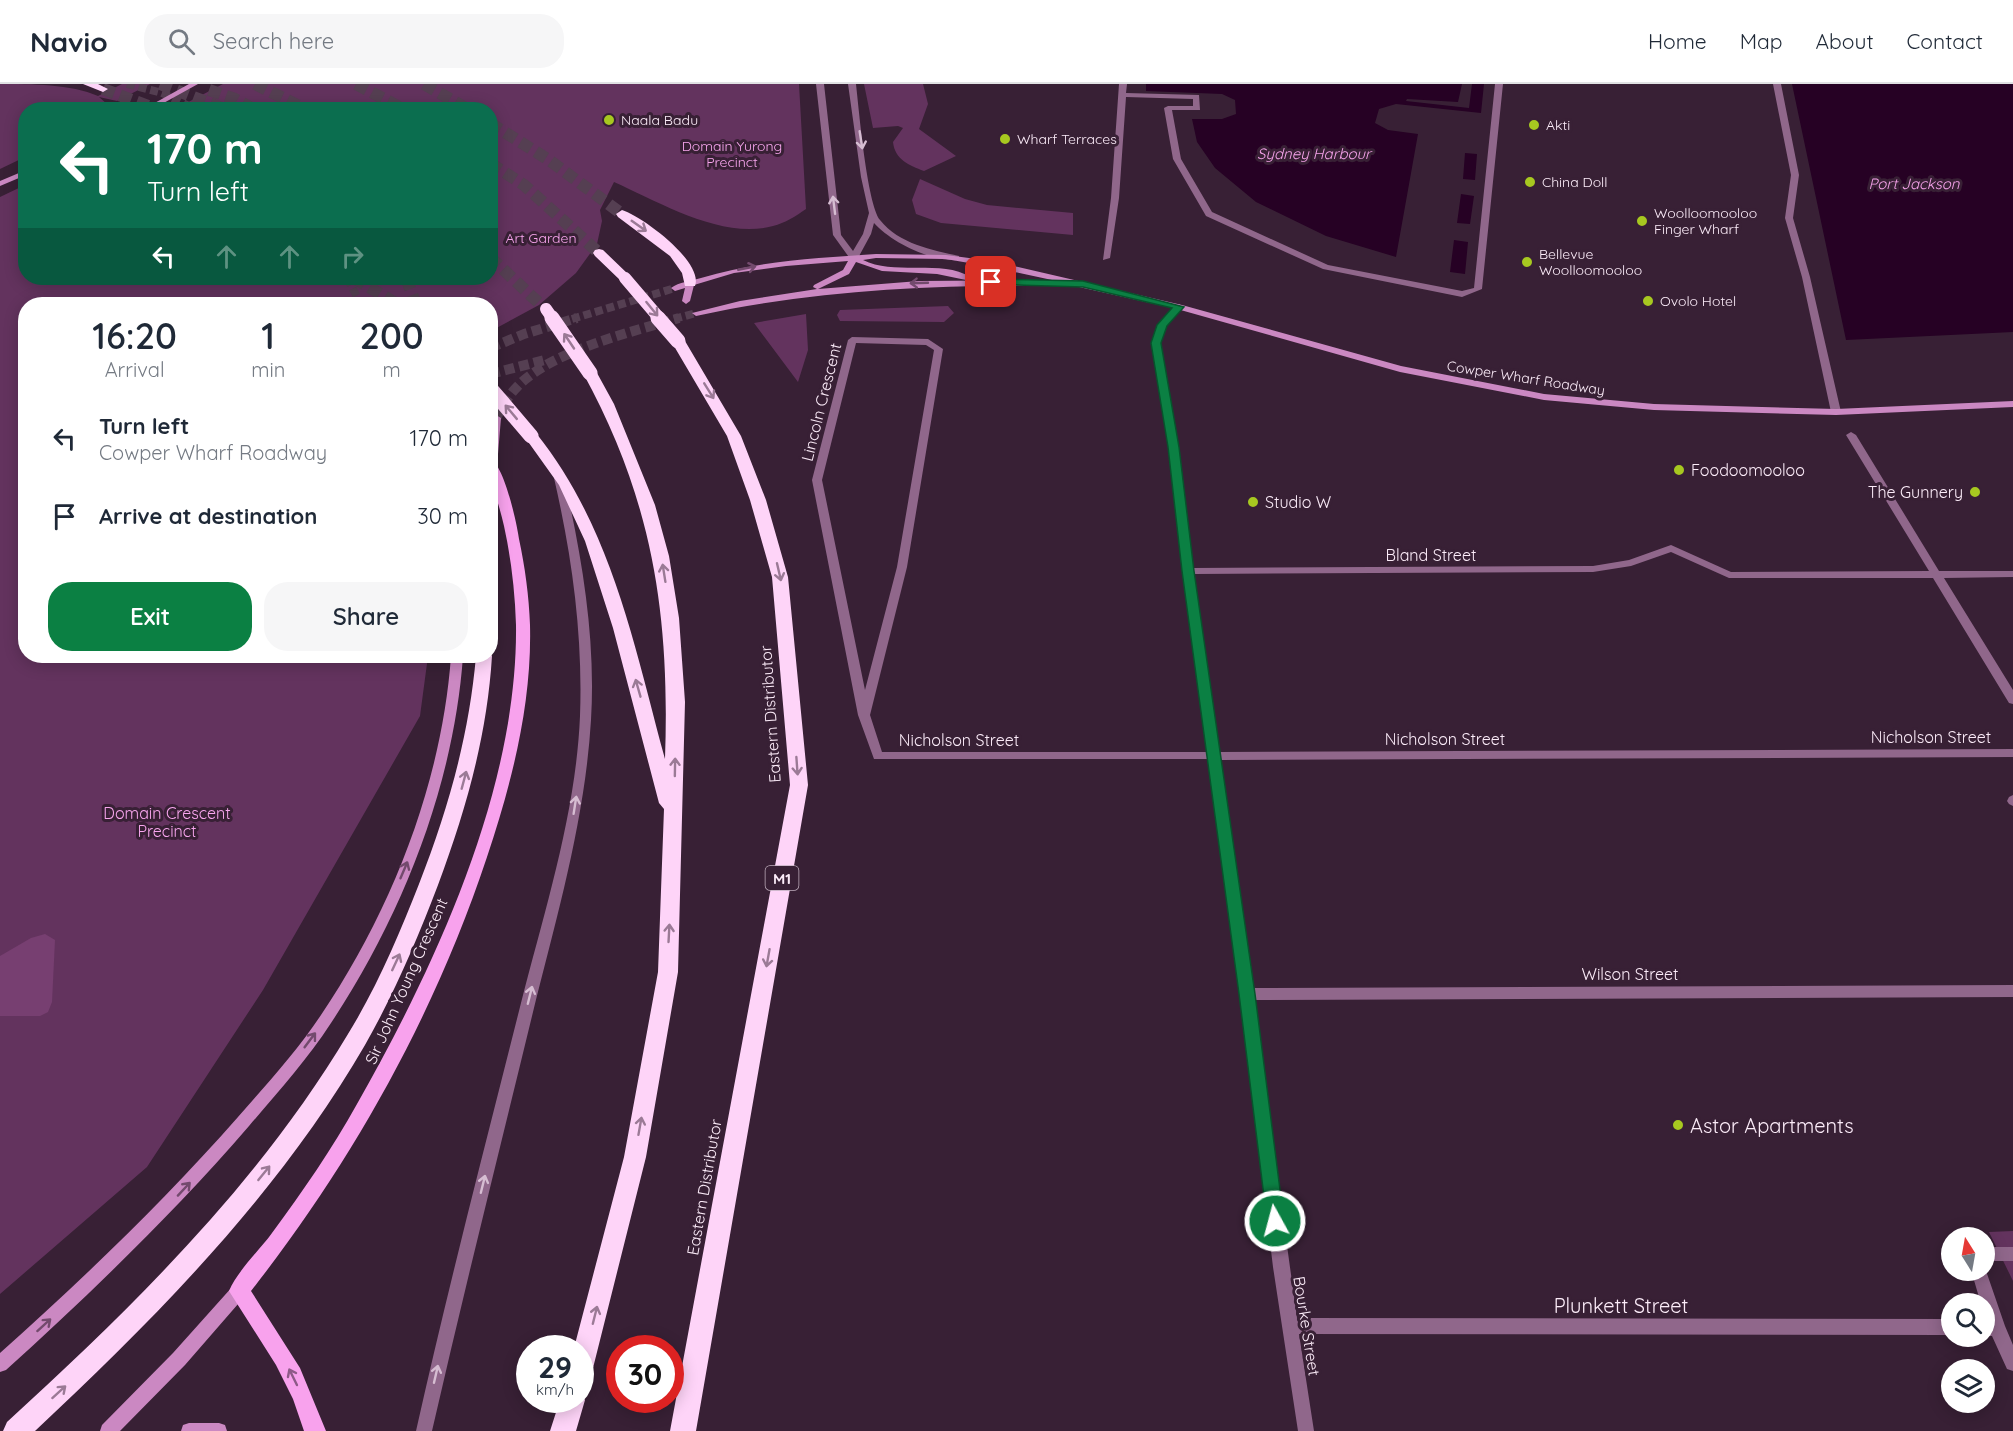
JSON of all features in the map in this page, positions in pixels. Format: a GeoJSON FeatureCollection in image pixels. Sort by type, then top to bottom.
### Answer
{"type":"FeatureCollection","features":[{"type":"Feature","properties":{"kind":"highway"},"geometry":{"type":"LineString","coordinates":[[88,84],[103,89]]}},
{"type":"Feature","properties":{"kind":"highway"},"geometry":{"type":"LineString","coordinates":[[622,214],[683,261],[690,272],[690,283]]}},
{"type":"Feature","properties":{"kind":"highway","name":"Eastern Distributor"},"geometry":{"type":"LineString","coordinates":[[598,253],[625,278],[678,341],[734,436],[758,500],[780,577],[799,785],[683,1431]]}},
{"type":"Feature","properties":{"kind":"highway"},"geometry":{"type":"LineString","coordinates":[[544,307],[590,373],[630,455],[647,505],[661,556],[671,618],[676,702],[674,826],[666,984],[635,1157],[589,1335]]}},
{"type":"Feature","properties":{"kind":"highway"},"geometry":{"type":"LineString","coordinates":[[498,397],[531,436],[559,475],[600,559],[615,604],[674,826]]}},
{"type":"Feature","properties":{"kind":"highway"},"geometry":{"type":"LineString","coordinates":[[16,1431],[102,1353],[231,1216],[271,1166],[341,1063],[370,1015],[398,957],[440,856],[458,805],[474,743],[483,663]]}},
{"type":"Feature","properties":{"kind":"highway"},"geometry":{"type":"LineString","coordinates":[[563,1431],[569,1413]]}},
{"type":"Feature","properties":{"kind":"main road"},"geometry":{"type":"LineString","coordinates":[[160,102],[194,84]]}},
{"type":"Feature","properties":{"kind":"main road"},"geometry":{"type":"LineString","coordinates":[[0,184],[18,176]]}},
{"type":"Feature","properties":{"kind":"main road","name":"Cowper Wharf Roadway"},"geometry":{"type":"LineString","coordinates":[[675,288],[748,268],[854,258],[920,256],[960,259],[1083,284],[1179,307],[1400,369],[1544,397],[1654,407],[1836,411],[2013,404]]}},
{"type":"Feature","properties":{"kind":"main road"},"geometry":{"type":"LineString","coordinates":[[801,293],[846,272],[854,258],[866,266],[879,269],[936,271],[991,282]]}},
{"type":"Feature","properties":{"kind":"main road","name":"Cowper Wharf Roadway"},"geometry":{"type":"LineString","coordinates":[[696,313],[801,293],[884,285],[991,282],[1083,284]]}},
{"type":"Feature","properties":{"kind":"main road"},"geometry":{"type":"LineString","coordinates":[[687,301],[690,283]]}},
{"type":"Feature","properties":{"kind":"main road","name":"Sir John Young Crescent"},"geometry":{"type":"LineString","coordinates":[[108,1431],[179,1359],[239,1291],[290,1226],[373,1097],[434,974],[469,887],[494,814],[515,726],[522,668],[523,604],[516,547],[498,487]]}},
{"type":"Feature","properties":{"kind":"main road"},"geometry":{"type":"LineString","coordinates":[[0,1364],[105,1269],[195,1178],[274,1086],[333,1009],[377,929],[416,843],[450,719],[456,663]]}},
{"type":"Feature","properties":{"kind":"main road"},"geometry":{"type":"LineString","coordinates":[[239,1291],[256,1314],[290,1370],[315,1431]]}},
{"type":"Feature","properties":{"kind":"main road"},"geometry":{"type":"LineString","coordinates":[[189,1431],[219,1431]]}},
{"type":"Feature","properties":{"kind":"street"},"geometry":{"type":"LineString","coordinates":[[820,84],[837,235],[854,258],[867,234],[872,214],[852,84]]}},
{"type":"Feature","properties":{"kind":"street"},"geometry":{"type":"LineString","coordinates":[[1106,258],[1115,198],[1123,84]]}},
{"type":"Feature","properties":{"kind":"street"},"geometry":{"type":"LineString","coordinates":[[1123,95],[1196,97],[1197,108],[1168,108],[1177,159],[1209,214],[1326,267],[1462,294],[1478,289],[1499,84]]}},
{"type":"Feature","properties":{"kind":"street"},"geometry":{"type":"LineString","coordinates":[[1777,84],[1795,175],[1789,218],[1806,277],[1836,411]]}},
{"type":"Feature","properties":{"kind":"street"},"geometry":{"type":"LineString","coordinates":[[872,214],[888,232],[916,248],[960,259]]}},
{"type":"Feature","properties":{"kind":"street","name":"Bourke Street"},"geometry":{"type":"LineString","coordinates":[[1179,307],[1162,325],[1156,343],[1173,447],[1306,1431]]}},
{"type":"Feature","properties":{"kind":"street","name":"Lincoln Crescent"},"geometry":{"type":"LineString","coordinates":[[864,716],[897,592],[933,396],[939,349],[928,342],[852,340],[818,480],[864,716],[878,756]]}},
{"type":"Feature","properties":{"kind":"street"},"geometry":{"type":"LineString","coordinates":[[1851,435],[2013,700]]}},
{"type":"Feature","properties":{"kind":"street"},"geometry":{"type":"LineString","coordinates":[[424,1431],[450,1316],[564,860],[581,761],[585,708],[582,628],[571,526],[559,475]]}},
{"type":"Feature","properties":{"kind":"street","name":"Bland Street"},"geometry":{"type":"LineString","coordinates":[[1188,571],[1593,569],[1631,563],[1671,548],[1729,575],[1937,576]]}},
{"type":"Feature","properties":{"kind":"street"},"geometry":{"type":"LineString","coordinates":[[1937,576],[2013,574]]}},
{"type":"Feature","properties":{"kind":"street","name":"Nicholson Street"},"geometry":{"type":"LineString","coordinates":[[878,756],[2013,753]]}},
{"type":"Feature","properties":{"kind":"street","name":"Wilson Street"},"geometry":{"type":"LineString","coordinates":[[1247,994],[2013,991]]}},
{"type":"Feature","properties":{"kind":"street"},"geometry":{"type":"LineString","coordinates":[[1995,1254],[2013,1254]]}},
{"type":"Feature","properties":{"kind":"street","name":"Plunkett Street"},"geometry":{"type":"LineString","coordinates":[[1290,1326],[1941,1327]]}},
{"type":"Feature","properties":{"kind":"street"},"geometry":{"type":"LineString","coordinates":[[1995,1334],[2013,1363]]}},
{"type":"Feature","properties":{"kind":"green space"},"geometry":{"type":"Polygon","coordinates":[[[0,84],[63,87],[98,96],[122,84],[150,84],[117,101],[99,97],[105,102],[18,102],[18,160],[0,169],[0,84]]]}},
{"type":"Feature","properties":{"kind":"green space","name":"Domain Crescent Precinct"},"geometry":{"type":"Polygon","coordinates":[[[223,84],[799,84],[806,209],[773,226],[753,229],[733,228],[691,217],[614,182],[600,210],[602,221],[597,244],[576,273],[539,305],[498,327],[498,297],[18,297],[18,663],[427,663],[420,716],[263,990],[147,1167],[0,1294],[0,197],[18,188],[18,285],[498,285],[498,102],[188,102],[223,84]]]}},
{"type":"Feature","properties":{"kind":"green space"},"geometry":{"type":"Polygon","coordinates":[[[864,84],[923,84],[928,104],[919,129],[956,156],[924,171],[900,158],[893,142],[903,128],[898,126],[873,128],[864,84]]]}},
{"type":"Feature","properties":{"kind":"green space"},"geometry":{"type":"Polygon","coordinates":[[[920,179],[965,199],[987,205],[1073,213],[1073,235],[941,223],[916,214],[912,200],[920,179]]]}},
{"type":"Feature","properties":{"kind":"green space"},"geometry":{"type":"Polygon","coordinates":[[[948,306],[954,313],[944,322],[840,321],[837,315],[840,310],[948,306]]]}},
{"type":"Feature","properties":{"kind":"green space"},"geometry":{"type":"Polygon","coordinates":[[[806,314],[808,350],[798,382],[754,323],[806,314]]]}},
{"type":"Feature","properties":{"kind":"green space"},"geometry":{"type":"Polygon","coordinates":[[[2013,1231],[2013,1281],[1995,1244],[1995,1232],[2013,1231]]]}},
{"type":"Feature","properties":{"kind":"shaded area"},"geometry":{"type":"Polygon","coordinates":[[[45,934],[55,940],[52,1002],[48,1012],[40,1016],[0,1016],[0,956],[31,938],[45,934]]]}},
{"type":"Feature","properties":{"kind":"water","name":"Sydney Harbour"},"geometry":{"type":"Polygon","coordinates":[[[1146,84],[1484,84],[1481,113],[1396,104],[1379,109],[1375,123],[1388,130],[1418,134],[1396,257],[1326,236],[1256,202],[1215,168],[1197,142],[1192,119],[1222,119],[1236,114],[1235,100],[1222,94],[1146,91],[1146,84]]]}},
{"type":"Feature","properties":{"kind":"water","name":"Port Jackson"},"geometry":{"type":"Polygon","coordinates":[[[1792,84],[2013,84],[2013,332],[1846,340],[1792,84]]]}},
{"type":"Feature","properties":{"kind":"water"},"geometry":{"type":"Polygon","coordinates":[[[1465,153],[1477,154],[1475,180],[1463,179],[1465,153]]]}},
{"type":"Feature","properties":{"kind":"water"},"geometry":{"type":"Polygon","coordinates":[[[1461,194],[1474,196],[1470,224],[1457,223],[1461,194]]]}},
{"type":"Feature","properties":{"kind":"water"},"geometry":{"type":"Polygon","coordinates":[[[1454,240],[1468,242],[1465,274],[1450,272],[1454,240]]]}},
{"type":"Feature","properties":{"kind":"pier"},"geometry":{"type":"Polygon","coordinates":[[[1462,84],[1472,84],[1469,108],[1406,101],[1407,99],[1458,102],[1462,84]]]}},
{"type":"Feature","properties":{"kind":"tunnel"},"geometry":{"type":"LineString","coordinates":[[127,84],[162,93],[181,102]]}},
{"type":"Feature","properties":{"kind":"tunnel"},"geometry":{"type":"LineString","coordinates":[[160,84],[206,102]]}},
{"type":"Feature","properties":{"kind":"tunnel"},"geometry":{"type":"LineString","coordinates":[[255,84],[291,102]]}},
{"type":"Feature","properties":{"kind":"tunnel"},"geometry":{"type":"LineString","coordinates":[[356,84],[390,102]]}},
{"type":"Feature","properties":{"kind":"tunnel"},"geometry":{"type":"LineString","coordinates":[[424,84],[455,102]]}},
{"type":"Feature","properties":{"kind":"tunnel"},"geometry":{"type":"LineString","coordinates":[[103,89],[138,102]]}},
{"type":"Feature","properties":{"kind":"tunnel"},"geometry":{"type":"LineString","coordinates":[[209,90],[240,102]]}},
{"type":"Feature","properties":{"kind":"tunnel"},"geometry":{"type":"LineString","coordinates":[[498,128],[549,160],[622,214]]}},
{"type":"Feature","properties":{"kind":"tunnel"},"geometry":{"type":"LineString","coordinates":[[498,168],[524,185],[599,253]]}},
{"type":"Feature","properties":{"kind":"tunnel"},"geometry":{"type":"LineString","coordinates":[[498,265],[541,305]]}},
{"type":"Feature","properties":{"kind":"tunnel"},"geometry":{"type":"LineString","coordinates":[[351,285],[357,297]]}},
{"type":"Feature","properties":{"kind":"tunnel"},"geometry":{"type":"LineString","coordinates":[[366,285],[385,297]]}},
{"type":"Feature","properties":{"kind":"tunnel"},"geometry":{"type":"LineString","coordinates":[[409,285],[413,297]]}},
{"type":"Feature","properties":{"kind":"tunnel"},"geometry":{"type":"LineString","coordinates":[[572,319],[675,288]]}},
{"type":"Feature","properties":{"kind":"tunnel"},"geometry":{"type":"LineString","coordinates":[[674,319],[696,313]]}},
{"type":"Feature","properties":{"kind":"tunnel"},"geometry":{"type":"LineString","coordinates":[[498,345],[524,334],[577,318]]}},
{"type":"Feature","properties":{"kind":"tunnel"},"geometry":{"type":"LineString","coordinates":[[498,415],[517,387],[550,363],[593,344],[679,318]]}},
{"type":"Feature","properties":{"kind":"tunnel"},"geometry":{"type":"LineString","coordinates":[[498,372],[545,360]]}},
{"type":"Feature","properties":{"kind":"place","name":"Naala Badu"},"geometry":{"type":"Point","coordinates":[609,120]}},
{"type":"Feature","properties":{"kind":"place","name":"Akti"},"geometry":{"type":"Point","coordinates":[1534,125]}},
{"type":"Feature","properties":{"kind":"place","name":"Wharf Terraces"},"geometry":{"type":"Point","coordinates":[1005,139]}},
{"type":"Feature","properties":{"kind":"place","name":"China Doll"},"geometry":{"type":"Point","coordinates":[1530,182]}},
{"type":"Feature","properties":{"kind":"place","name":"Woolloomooloo Finger Wharf"},"geometry":{"type":"Point","coordinates":[1642,221]}},
{"type":"Feature","properties":{"kind":"place","name":"Bellevue Woolloomooloo"},"geometry":{"type":"Point","coordinates":[1527,262]}},
{"type":"Feature","properties":{"kind":"place","name":"Ovolo Hotel"},"geometry":{"type":"Point","coordinates":[1648,301]}},
{"type":"Feature","properties":{"kind":"place","name":"Foodoomooloo"},"geometry":{"type":"Point","coordinates":[1679,470]}},
{"type":"Feature","properties":{"kind":"place","name":"The Gunnery"},"geometry":{"type":"Point","coordinates":[1975,492]}},
{"type":"Feature","properties":{"kind":"place","name":"Studio W"},"geometry":{"type":"Point","coordinates":[1253,502]}},
{"type":"Feature","properties":{"kind":"place","name":"Astor Apartments"},"geometry":{"type":"Point","coordinates":[1678,1125]}},
{"type":"Feature","properties":{"kind":"route"},"geometry":{"type":"LineString","coordinates":[[991,282],[1083,284],[1179,307],[1162,325],[1156,343],[1173,447],[1222,826],[1247,994],[1275,1221]]}},
{"type":"Feature","properties":{"kind":"park label","name":"Domain Yurong Precinct"},"geometry":{"type":"Point","coordinates":[732,154]}},
{"type":"Feature","properties":{"kind":"park label","name":"Art Garden"},"geometry":{"type":"Point","coordinates":[541,238]}}]}
